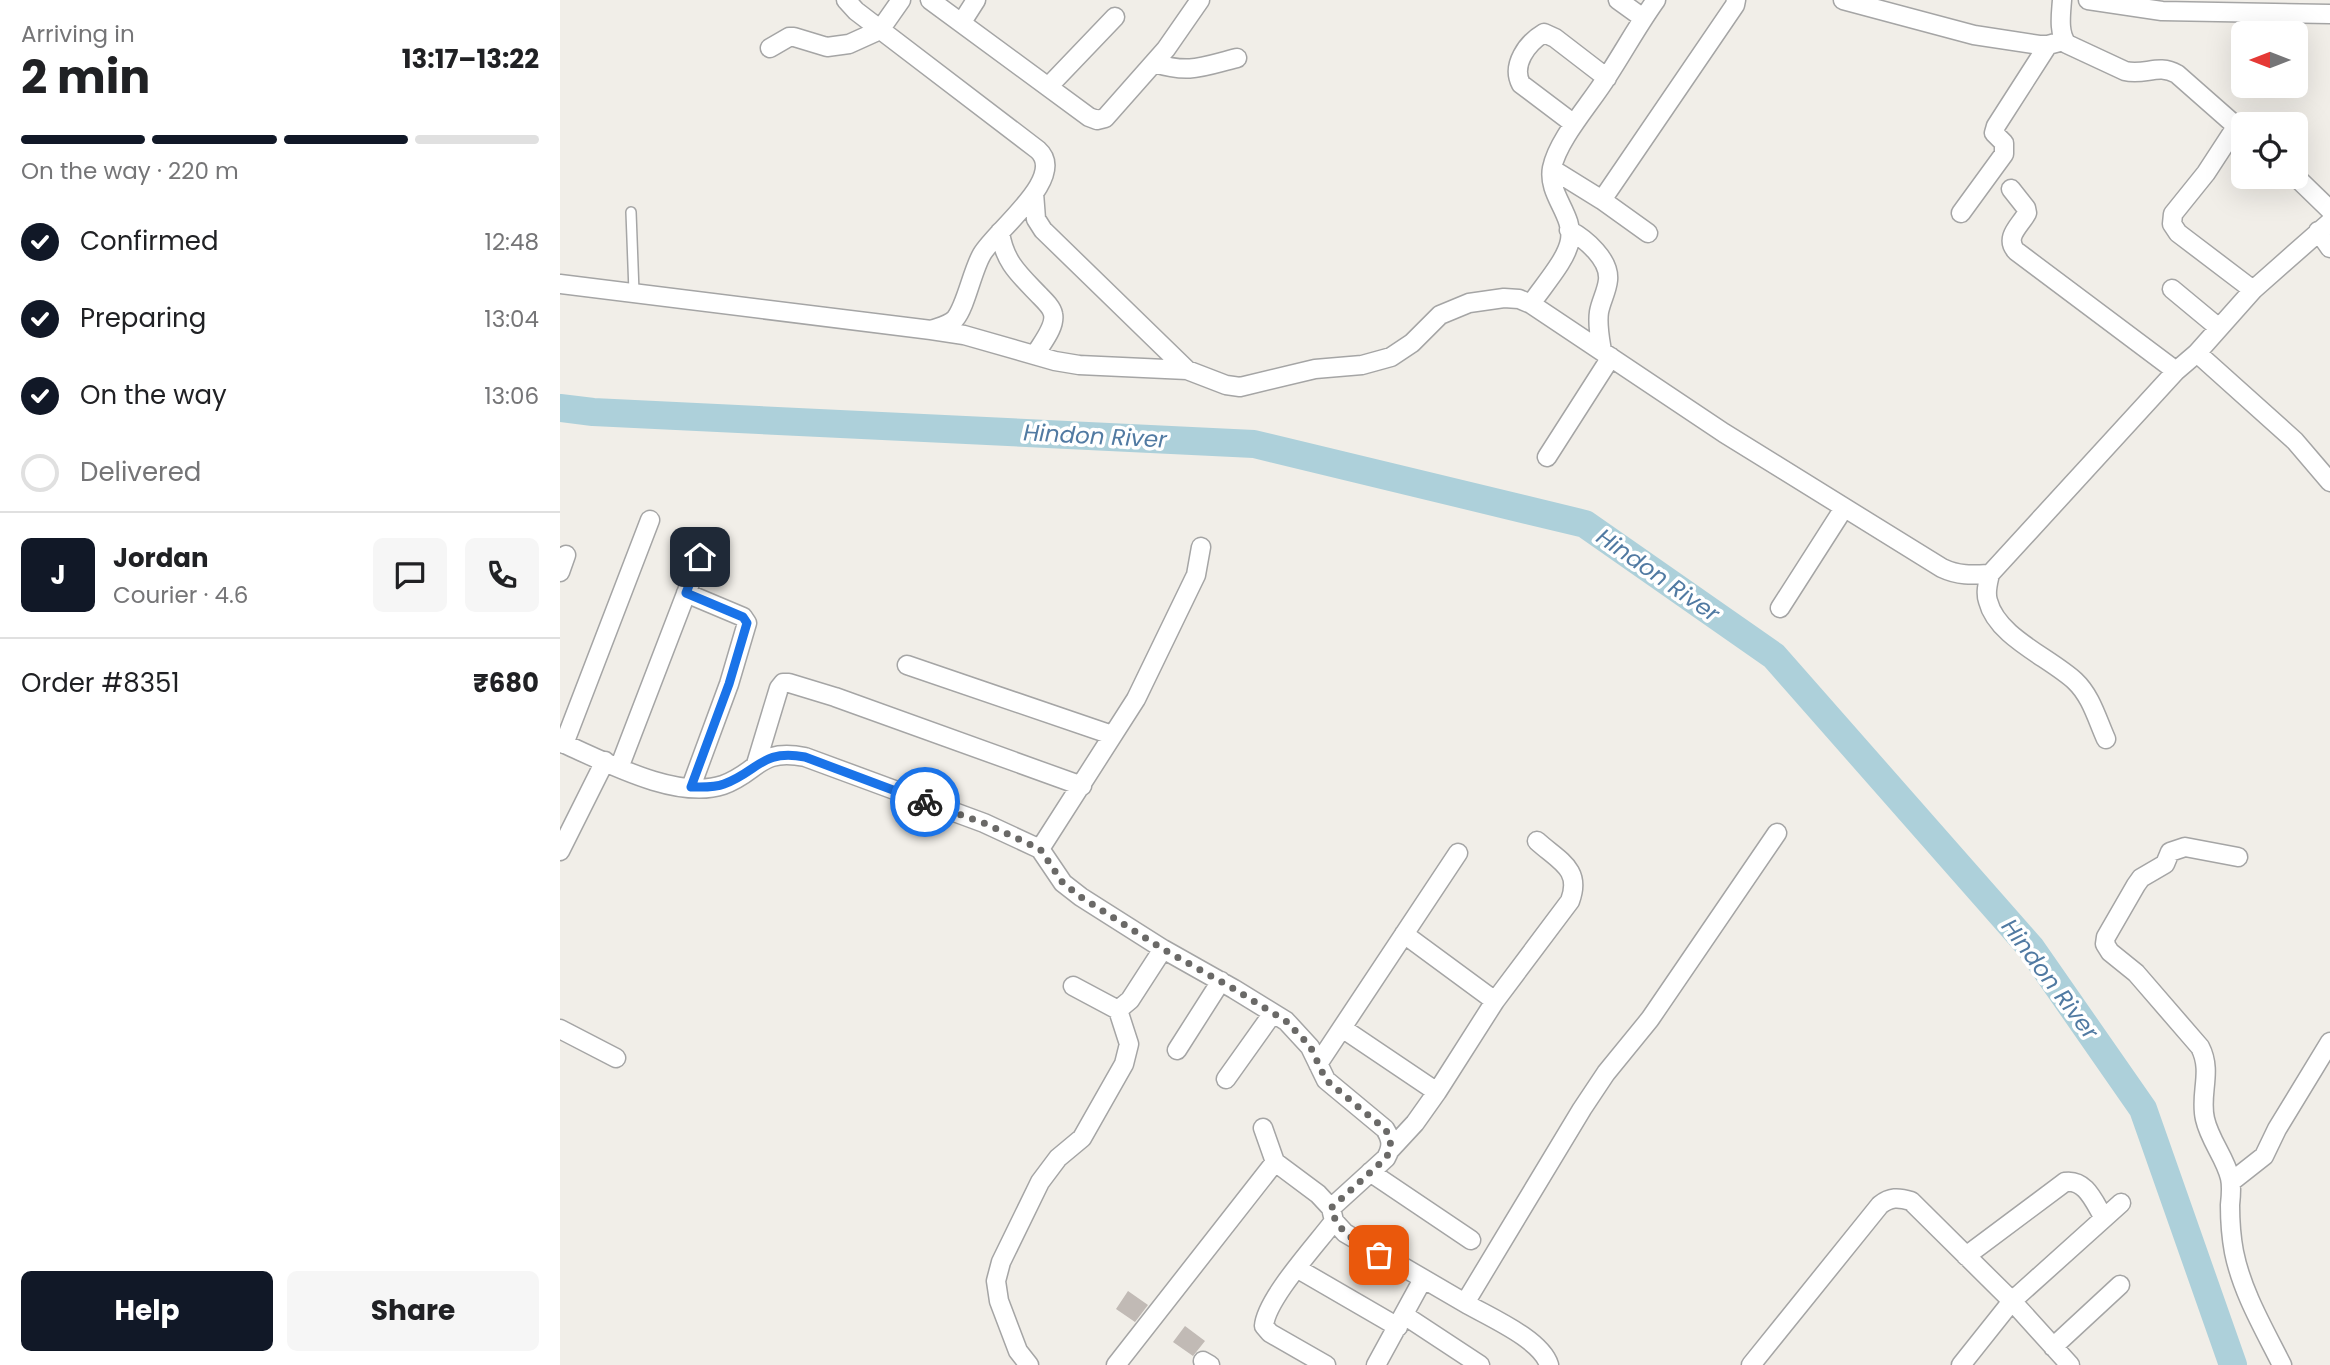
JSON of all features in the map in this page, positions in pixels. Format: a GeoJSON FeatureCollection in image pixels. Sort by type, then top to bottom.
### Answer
{"type":"FeatureCollection","features":[{"type":"Feature","properties":{"kind":"street"},"geometry":{"type":"LineString","coordinates":[[846,0],[849,6],[1041,153],[1047,165],[1043,179],[1034,193],[982,254],[957,315],[949,324],[931,330]]}},
{"type":"Feature","properties":{"kind":"street"},"geometry":{"type":"LineString","coordinates":[[769,48],[789,37],[827,47],[849,44],[880,30],[901,0]]}},
{"type":"Feature","properties":{"kind":"street"},"geometry":{"type":"LineString","coordinates":[[930,0],[1089,117],[1097,120],[1105,118],[1154,63],[1180,31],[1200,0]]}},
{"type":"Feature","properties":{"kind":"street"},"geometry":{"type":"LineString","coordinates":[[962,22],[975,0]]}},
{"type":"Feature","properties":{"kind":"street"},"geometry":{"type":"LineString","coordinates":[[1618,0],[1643,18]]}},
{"type":"Feature","properties":{"kind":"street"},"geometry":{"type":"LineString","coordinates":[[1531,304],[1565,253],[1570,240],[1569,229],[1556,195],[1552,169],[1574,124],[1607,78],[1656,0]]}},
{"type":"Feature","properties":{"kind":"street"},"geometry":{"type":"LineString","coordinates":[[1602,200],[1736,0]]}},
{"type":"Feature","properties":{"kind":"street"},"geometry":{"type":"LineString","coordinates":[[1843,0],[1974,35],[2056,43],[2134,74],[2168,69],[2231,122]]}},
{"type":"Feature","properties":{"kind":"street"},"geometry":{"type":"LineString","coordinates":[[1961,213],[2004,154],[2004,143],[1994,133],[1996,126],[2056,43],[2062,0]]}},
{"type":"Feature","properties":{"kind":"street"},"geometry":{"type":"LineString","coordinates":[[2088,0],[2162,11],[2330,14]]}},
{"type":"Feature","properties":{"kind":"street"},"geometry":{"type":"LineString","coordinates":[[1048,87],[1115,17]]}},
{"type":"Feature","properties":{"kind":"street"},"geometry":{"type":"LineString","coordinates":[[1574,124],[1521,84],[1517,65],[1534,39],[1544,33],[1555,38],[1607,78]]}},
{"type":"Feature","properties":{"kind":"street"},"geometry":{"type":"LineString","coordinates":[[1154,63],[1187,70],[1237,58]]}},
{"type":"Feature","properties":{"kind":"street"},"geometry":{"type":"LineString","coordinates":[[2231,141],[2173,214],[2172,224],[2178,233],[2253,290]]}},
{"type":"Feature","properties":{"kind":"street"},"geometry":{"type":"LineString","coordinates":[[1552,169],[1648,233]]}},
{"type":"Feature","properties":{"kind":"street"},"geometry":{"type":"LineString","coordinates":[[2011,189],[2027,213],[2011,238],[2011,246],[2176,371]]}},
{"type":"Feature","properties":{"kind":"street"},"geometry":{"type":"LineString","coordinates":[[2308,189],[2330,210]]}},
{"type":"Feature","properties":{"kind":"street"},"geometry":{"type":"LineString","coordinates":[[1034,193],[1036,219],[1042,229],[1187,370]]}},
{"type":"Feature","properties":{"kind":"street"},"geometry":{"type":"LineString","coordinates":[[2106,739],[2089,699],[2076,682],[2006,630],[1995,617],[1987,600],[1990,574],[2253,290],[2324,227],[2330,248]]}},
{"type":"Feature","properties":{"kind":"street"},"geometry":{"type":"LineString","coordinates":[[1547,457],[1606,354],[1599,333],[1599,312],[1609,279],[1608,270],[1605,263],[1569,229]]}},
{"type":"Feature","properties":{"kind":"street"},"geometry":{"type":"LineString","coordinates":[[1000,232],[1009,262],[1049,306],[1053,315],[1052,325],[1035,355]]}},
{"type":"Feature","properties":{"kind":"street"},"geometry":{"type":"LineString","coordinates":[[560,284],[931,330],[964,335],[1055,361],[1107,368],[1187,370],[1240,387],[1315,369],[1362,365],[1391,357],[1412,343],[1440,315],[1450,310],[1469,303],[1504,298],[1519,299],[1531,304],[1724,433],[1954,574],[1990,574]]}},
{"type":"Feature","properties":{"kind":"street"},"geometry":{"type":"LineString","coordinates":[[2172,289],[2219,328]]}},
{"type":"Feature","properties":{"kind":"street"},"geometry":{"type":"LineString","coordinates":[[2197,353],[2295,442],[2330,482]]}},
{"type":"Feature","properties":{"kind":"street"},"geometry":{"type":"LineString","coordinates":[[1780,608],[1844,508]]}},
{"type":"Feature","properties":{"kind":"street"},"geometry":{"type":"LineString","coordinates":[[650,520],[562,743],[644,778],[691,787],[722,785],[756,764],[779,754],[805,757],[984,823],[1040,849],[1063,883],[1081,897],[1163,949],[1273,1013],[1298,1033],[1310,1046],[1326,1080],[1385,1129],[1391,1138],[1390,1150]]}},
{"type":"Feature","properties":{"kind":"street"},"geometry":{"type":"LineString","coordinates":[[560,851],[612,764],[707,539]]}},
{"type":"Feature","properties":{"kind":"street"},"geometry":{"type":"LineString","coordinates":[[1040,849],[1136,699],[1196,575],[1202,547]]}},
{"type":"Feature","properties":{"kind":"street"},"geometry":{"type":"LineString","coordinates":[[686,593],[743,617],[747,623],[729,684],[691,787]]}},
{"type":"Feature","properties":{"kind":"street"},"geometry":{"type":"LineString","coordinates":[[906,665],[1112,735]]}},
{"type":"Feature","properties":{"kind":"street"},"geometry":{"type":"LineString","coordinates":[[756,764],[779,688],[783,683],[789,683],[1082,786]]}},
{"type":"Feature","properties":{"kind":"street"},"geometry":{"type":"LineString","coordinates":[[1465,1303],[1582,1109],[1606,1073],[1650,1019],[1777,833]]}},
{"type":"Feature","properties":{"kind":"street"},"geometry":{"type":"LineString","coordinates":[[1326,1365],[1270,1333],[1264,1326],[1265,1316],[1332,1214],[1386,1158],[1415,1123],[1495,1000],[1570,901],[1575,887],[1572,873],[1537,841]]}},
{"type":"Feature","properties":{"kind":"street"},"geometry":{"type":"LineString","coordinates":[[2238,856],[2185,847],[2170,852],[2165,864],[2141,878],[2136,885],[2106,937],[2105,944],[2109,952],[2136,973],[2200,1047],[2205,1057],[2207,1085],[2202,1103],[2205,1121],[2231,1182],[2230,1229],[2235,1255],[2249,1300],[2282,1365]]}},
{"type":"Feature","properties":{"kind":"street"},"geometry":{"type":"LineString","coordinates":[[1318,1064],[1458,853]]}},
{"type":"Feature","properties":{"kind":"street"},"geometry":{"type":"LineString","coordinates":[[1404,934],[1495,1000]]}},
{"type":"Feature","properties":{"kind":"street"},"geometry":{"type":"LineString","coordinates":[[1118,1010],[1129,1000],[1163,949]]}},
{"type":"Feature","properties":{"kind":"street"},"geometry":{"type":"LineString","coordinates":[[1177,1050],[1221,981]]}},
{"type":"Feature","properties":{"kind":"street"},"geometry":{"type":"LineString","coordinates":[[1029,1365],[1018,1351],[999,1301],[996,1281],[1001,1262],[1040,1182],[1058,1158],[1082,1138],[1124,1064],[1129,1044],[1118,1010],[1073,986]]}},
{"type":"Feature","properties":{"kind":"street"},"geometry":{"type":"LineString","coordinates":[[1226,1079],[1273,1013]]}},
{"type":"Feature","properties":{"kind":"street"},"geometry":{"type":"LineString","coordinates":[[1342,1028],[1437,1092]]}},
{"type":"Feature","properties":{"kind":"street"},"geometry":{"type":"LineString","coordinates":[[560,1029],[616,1058]]}},
{"type":"Feature","properties":{"kind":"street"},"geometry":{"type":"LineString","coordinates":[[2231,1182],[2264,1156],[2277,1129],[2330,1042]]}},
{"type":"Feature","properties":{"kind":"street"},"geometry":{"type":"LineString","coordinates":[[1263,1128],[1275,1162],[1318,1194],[1345,1233],[1534,1344],[1541,1350],[1549,1365]]}},
{"type":"Feature","properties":{"kind":"street"},"geometry":{"type":"LineString","coordinates":[[1116,1365],[1275,1162]]}},
{"type":"Feature","properties":{"kind":"street"},"geometry":{"type":"LineString","coordinates":[[1370,1172],[1471,1240]]}},
{"type":"Feature","properties":{"kind":"street"},"geometry":{"type":"LineString","coordinates":[[1966,1256],[2065,1182],[2074,1180],[2082,1184],[2104,1218]]}},
{"type":"Feature","properties":{"kind":"street"},"geometry":{"type":"LineString","coordinates":[[1751,1365],[1880,1206],[1888,1199],[1899,1197],[1911,1201],[2012,1301],[2070,1365]]}},
{"type":"Feature","properties":{"kind":"street"},"geometry":{"type":"LineString","coordinates":[[1961,1365],[2012,1301],[2121,1203]]}},
{"type":"Feature","properties":{"kind":"street"},"geometry":{"type":"LineString","coordinates":[[1298,1269],[1480,1365]]}},
{"type":"Feature","properties":{"kind":"street"},"geometry":{"type":"LineString","coordinates":[[1376,1365],[1423,1279]]}},
{"type":"Feature","properties":{"kind":"street"},"geometry":{"type":"LineString","coordinates":[[2053,1347],[2120,1285]]}},
{"type":"Feature","properties":{"kind":"lane"},"geometry":{"type":"LineString","coordinates":[[632,212],[634,292]]}},
{"type":"Feature","properties":{"kind":"building"},"geometry":{"type":"Polygon","coordinates":[[[1128,1291],[1148,1305],[1135,1322],[1116,1309],[1128,1291]]]}},
{"type":"Feature","properties":{"kind":"building"},"geometry":{"type":"Polygon","coordinates":[[[1185,1326],[1205,1341],[1193,1356],[1173,1342],[1185,1326]]]}},
{"type":"Feature","properties":{"kind":"waterway","name":"Hindon River"},"geometry":{"type":"LineString","coordinates":[[560,408],[593,412],[1254,444],[1585,524],[1774,656],[2031,948],[2143,1109],[2233,1365]]}},
{"type":"Feature","properties":{"kind":"way so far"},"geometry":{"type":"LineString","coordinates":[[925,802],[984,823],[1040,849],[1063,883],[1081,897],[1286,1021],[1310,1046],[1326,1080],[1385,1129],[1391,1138],[1386,1158],[1331,1208],[1334,1221],[1345,1233],[1379,1255]]}},
{"type":"Feature","properties":{"kind":"route"},"geometry":{"type":"LineString","coordinates":[[700,557],[686,593],[743,617],[747,629],[691,787],[722,785],[756,764],[779,754],[788,754],[805,757],[925,802]]}}]}
